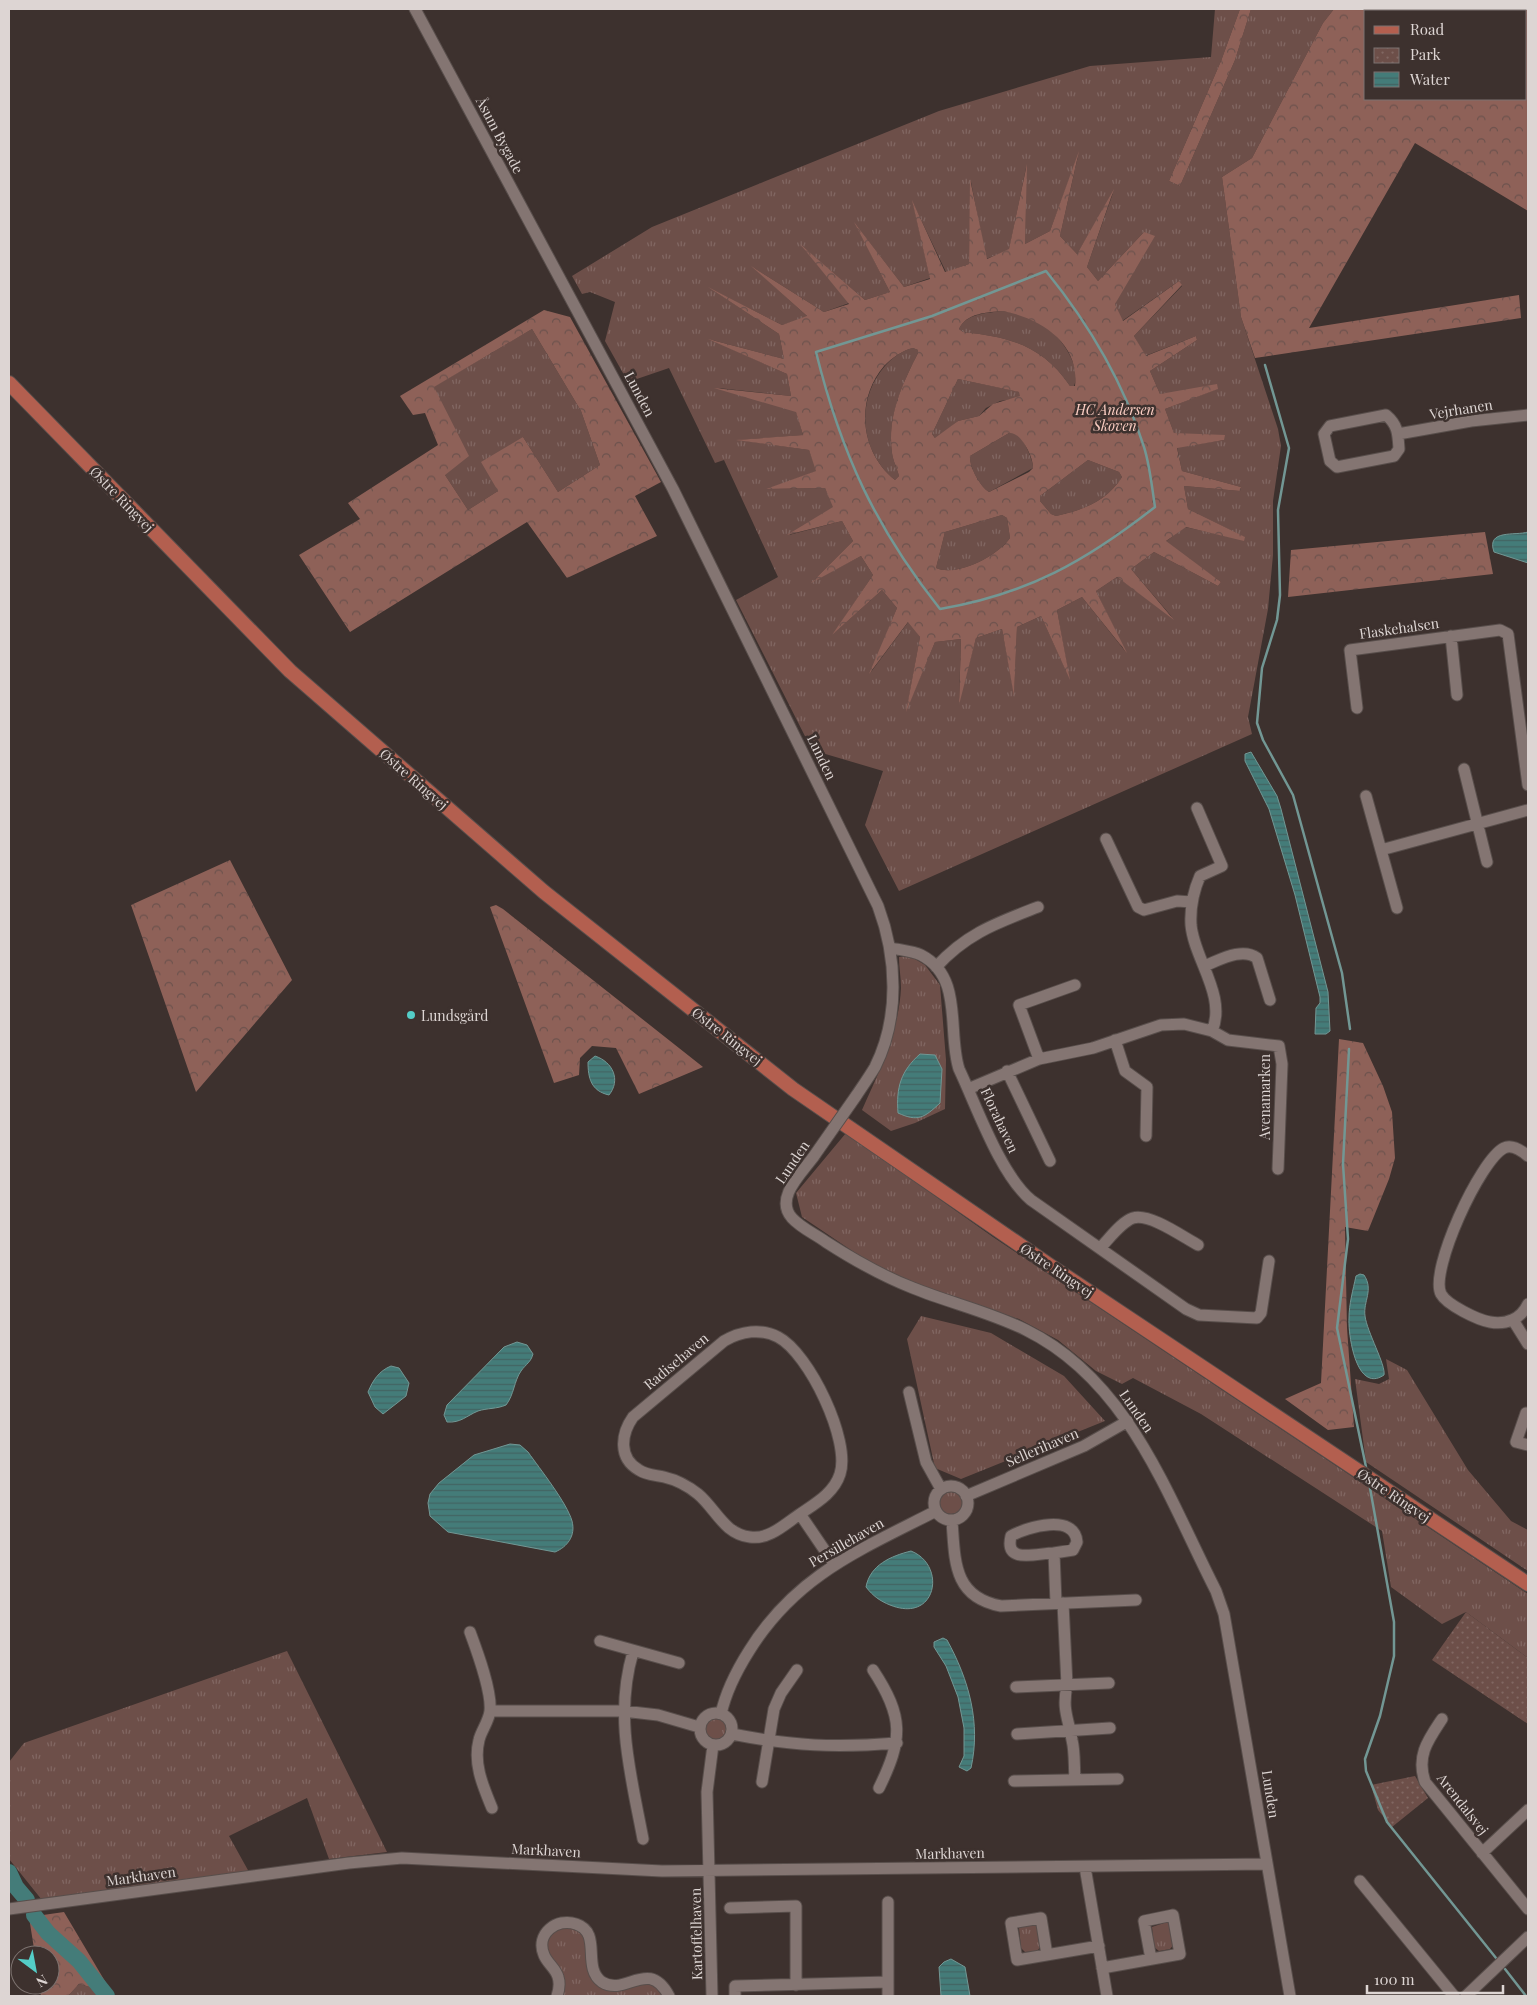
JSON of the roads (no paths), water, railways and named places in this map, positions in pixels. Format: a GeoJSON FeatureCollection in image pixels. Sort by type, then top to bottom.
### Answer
{"type":"FeatureCollection","features":[{"type":"Feature","properties":{"kind":"main road","name":"Østre Ringvej"},"geometry":{"type":"LineString","coordinates":[[9,383],[290,671],[544,892],[793,1089],[1052,1267],[1528,1584]]}},
{"type":"Feature","properties":{"kind":"street","name":"Åsum Bygade"},"geometry":{"type":"LineString","coordinates":[[414,9],[559,276]]}},
{"type":"Feature","properties":{"kind":"street","name":"Lunden"},"geometry":{"type":"LineString","coordinates":[[559,276],[673,489],[878,906],[891,948],[893,985],[890,1020],[875,1067],[789,1191],[785,1200],[787,1210],[792,1218],[836,1249],[886,1277],[1007,1321],[1046,1340],[1095,1381],[1128,1421],[1165,1488],[1216,1591],[1224,1614],[1290,1996]]}},
{"type":"Feature","properties":{"kind":"street","name":"Vejrhanen"},"geometry":{"type":"LineString","coordinates":[[1398,434],[1471,421],[1528,415]]}},
{"type":"Feature","properties":{"kind":"street"},"geometry":{"type":"LineString","coordinates":[[1386,416],[1395,423],[1398,434],[1399,449],[1394,456],[1337,467],[1330,461],[1324,434],[1330,426],[1386,416]]}},
{"type":"Feature","properties":{"kind":"street","name":"Flaskehalsen"},"geometry":{"type":"LineString","coordinates":[[1357,708],[1350,650],[1500,630],[1508,634],[1524,712],[1528,785]]}},
{"type":"Feature","properties":{"kind":"street","name":"Flaskehalsen"},"geometry":{"type":"LineString","coordinates":[[1451,636],[1457,695]]}},
{"type":"Feature","properties":{"kind":"street"},"geometry":{"type":"LineString","coordinates":[[1464,769],[1487,862]]}},
{"type":"Feature","properties":{"kind":"street"},"geometry":{"type":"LineString","coordinates":[[1366,796],[1397,908]]}},
{"type":"Feature","properties":{"kind":"street"},"geometry":{"type":"LineString","coordinates":[[1197,808],[1222,866],[1200,876],[1192,902],[1191,925],[1216,1006],[1212,1031]]}},
{"type":"Feature","properties":{"kind":"street"},"geometry":{"type":"LineString","coordinates":[[1381,850],[1528,810]]}},
{"type":"Feature","properties":{"kind":"street"},"geometry":{"type":"LineString","coordinates":[[1106,839],[1138,907],[1144,910],[1177,901],[1192,902]]}},
{"type":"Feature","properties":{"kind":"street"},"geometry":{"type":"LineString","coordinates":[[936,967],[965,941],[990,925],[1038,907]]}},
{"type":"Feature","properties":{"kind":"street","name":"Florahaven"},"geometry":{"type":"LineString","coordinates":[[891,948],[921,955],[936,967],[947,982],[951,1000],[954,1054],[1004,1163],[1022,1192],[1192,1313],[1250,1320],[1256,1318],[1261,1312],[1269,1261]]}},
{"type":"Feature","properties":{"kind":"street"},"geometry":{"type":"LineString","coordinates":[[1204,966],[1242,953],[1250,953],[1258,958],[1270,1000]]}},
{"type":"Feature","properties":{"kind":"street"},"geometry":{"type":"LineString","coordinates":[[1039,1059],[1019,1005],[1076,985]]}},
{"type":"Feature","properties":{"kind":"street","name":"Avenamarken"},"geometry":{"type":"LineString","coordinates":[[968,1088],[1039,1059],[1115,1040],[1161,1026],[1184,1024],[1212,1031],[1228,1040],[1279,1046],[1282,1064],[1278,1169]]}},
{"type":"Feature","properties":{"kind":"street"},"geometry":{"type":"LineString","coordinates":[[1115,1040],[1125,1072],[1147,1087],[1146,1136]]}},
{"type":"Feature","properties":{"kind":"street"},"geometry":{"type":"LineString","coordinates":[[1007,1071],[1050,1161]]}},
{"type":"Feature","properties":{"kind":"street"},"geometry":{"type":"LineString","coordinates":[[1528,1156],[1514,1147],[1505,1147],[1492,1161],[1463,1207],[1440,1267],[1438,1282],[1441,1295],[1450,1304],[1487,1321],[1500,1324],[1513,1320],[1525,1310],[1528,1304]]}},
{"type":"Feature","properties":{"kind":"street"},"geometry":{"type":"LineString","coordinates":[[1101,1247],[1132,1218],[1141,1217],[1162,1224],[1198,1245]]}},
{"type":"Feature","properties":{"kind":"street"},"geometry":{"type":"LineString","coordinates":[[1513,1320],[1528,1344]]}},
{"type":"Feature","properties":{"kind":"street","name":"Radisehaven"},"geometry":{"type":"LineString","coordinates":[[756,1331],[777,1336],[798,1353],[821,1392],[834,1420],[843,1455],[840,1474],[829,1493],[800,1514],[771,1534],[759,1538],[736,1534],[721,1521],[698,1494],[681,1483],[646,1473],[631,1464],[623,1446],[624,1432],[633,1417],[724,1340],[733,1335],[756,1331]]}},
{"type":"Feature","properties":{"kind":"street"},"geometry":{"type":"LineString","coordinates":[[909,1392],[926,1462],[941,1489]]}},
{"type":"Feature","properties":{"kind":"street","name":"Sellerihaven"},"geometry":{"type":"LineString","coordinates":[[966,1496],[1084,1446],[1128,1421]]}},
{"type":"Feature","properties":{"kind":"street"},"geometry":{"type":"LineString","coordinates":[[1525,1421],[1516,1442],[1528,1445]]}},
{"type":"Feature","properties":{"kind":"street"},"geometry":{"type":"LineString","coordinates":[[955,1487],[966,1496],[967,1510],[961,1518],[952,1521],[942,1518],[936,1511],[934,1502],[941,1489],[955,1487]]}},
{"type":"Feature","properties":{"kind":"street","name":"Persillehaven"},"geometry":{"type":"LineString","coordinates":[[721,1714],[724,1700],[739,1667],[759,1634],[784,1604],[814,1577],[834,1564],[936,1511]]}},
{"type":"Feature","properties":{"kind":"street"},"geometry":{"type":"LineString","coordinates":[[800,1514],[834,1564]]}},
{"type":"Feature","properties":{"kind":"street"},"geometry":{"type":"LineString","coordinates":[[952,1521],[955,1566],[962,1582],[974,1596],[985,1603],[1002,1606],[1136,1600]]}},
{"type":"Feature","properties":{"kind":"street"},"geometry":{"type":"LineString","coordinates":[[1059,1525],[1071,1528],[1077,1537],[1076,1546],[1066,1552],[1054,1553],[1020,1556],[1012,1551],[1010,1547],[1012,1536],[1042,1526],[1059,1525]]}},
{"type":"Feature","properties":{"kind":"street"},"geometry":{"type":"LineString","coordinates":[[1054,1553],[1066,1685],[1065,1717],[1072,1739],[1075,1779]]}},
{"type":"Feature","properties":{"kind":"street"},"geometry":{"type":"LineString","coordinates":[[470,1632],[482,1662],[490,1712],[479,1741],[477,1764],[483,1787],[492,1808]]}},
{"type":"Feature","properties":{"kind":"street"},"geometry":{"type":"LineString","coordinates":[[600,1641],[633,1652],[679,1663]]}},
{"type":"Feature","properties":{"kind":"street"},"geometry":{"type":"LineString","coordinates":[[633,1652],[626,1677],[623,1711],[624,1737],[643,1839]]}},
{"type":"Feature","properties":{"kind":"street"},"geometry":{"type":"LineString","coordinates":[[762,1782],[774,1709],[781,1694],[797,1670]]}},
{"type":"Feature","properties":{"kind":"street"},"geometry":{"type":"LineString","coordinates":[[873,1670],[893,1710],[897,1743],[894,1758],[879,1788]]}},
{"type":"Feature","properties":{"kind":"street"},"geometry":{"type":"LineString","coordinates":[[1016,1688],[1109,1682]]}},
{"type":"Feature","properties":{"kind":"street"},"geometry":{"type":"LineString","coordinates":[[490,1712],[592,1709],[623,1711],[658,1715],[699,1727]]}},
{"type":"Feature","properties":{"kind":"street"},"geometry":{"type":"LineString","coordinates":[[713,1713],[721,1714],[730,1722],[732,1734],[724,1744],[712,1746],[701,1737],[699,1727],[705,1716],[713,1713]]}},
{"type":"Feature","properties":{"kind":"street","name":"Arendalsvej"},"geometry":{"type":"LineString","coordinates":[[1442,1719],[1422,1751],[1422,1772],[1425,1782],[1528,1909]]}},
{"type":"Feature","properties":{"kind":"street"},"geometry":{"type":"LineString","coordinates":[[1017,1734],[1110,1728]]}},
{"type":"Feature","properties":{"kind":"street"},"geometry":{"type":"LineString","coordinates":[[732,1734],[769,1741],[845,1748],[897,1743]]}},
{"type":"Feature","properties":{"kind":"street"},"geometry":{"type":"LineString","coordinates":[[710,1871],[707,1792],[712,1746]]}},
{"type":"Feature","properties":{"kind":"street"},"geometry":{"type":"LineString","coordinates":[[1014,1781],[1118,1779]]}},
{"type":"Feature","properties":{"kind":"street","name":"Arendalsvej"},"geometry":{"type":"LineString","coordinates":[[1482,1852],[1528,1810]]}},
{"type":"Feature","properties":{"kind":"street","name":"Markhaven"},"geometry":{"type":"LineString","coordinates":[[9,1909],[350,1863],[402,1858],[662,1871],[1267,1864]]}},
{"type":"Feature","properties":{"kind":"street"},"geometry":{"type":"LineString","coordinates":[[1085,1867],[1107,1996]]}},
{"type":"Feature","properties":{"kind":"street","name":"Kartoffelhaven"},"geometry":{"type":"LineString","coordinates":[[710,1871],[712,1996]]}},
{"type":"Feature","properties":{"kind":"street"},"geometry":{"type":"LineString","coordinates":[[1360,1881],[1454,1996]]}},
{"type":"Feature","properties":{"kind":"street"},"geometry":{"type":"LineString","coordinates":[[888,1902],[888,1996]]}},
{"type":"Feature","properties":{"kind":"street"},"geometry":{"type":"LineString","coordinates":[[730,1908],[796,1906],[796,1985]]}},
{"type":"Feature","properties":{"kind":"street"},"geometry":{"type":"LineString","coordinates":[[558,1996],[559,1978],[544,1954],[542,1946],[547,1931],[553,1925],[562,1921],[580,1925],[589,1934],[592,1969],[596,1976],[604,1982],[611,1985],[639,1978],[649,1978],[659,1983],[669,1996]]}},
{"type":"Feature","properties":{"kind":"street"},"geometry":{"type":"LineString","coordinates":[[1466,1996],[1528,1937]]}},
{"type":"Feature","properties":{"kind":"street"},"geometry":{"type":"LineString","coordinates":[[1047,1955],[1099,1946]]}},
{"type":"Feature","properties":{"kind":"street"},"geometry":{"type":"LineString","coordinates":[[1102,1968],[1151,1959]]}},
{"type":"Feature","properties":{"kind":"street"},"geometry":{"type":"LineString","coordinates":[[735,1996],[734,1986],[888,1982]]}},
{"type":"Feature","properties":{"kind":"water"},"geometry":{"type":"Polygon","coordinates":[[[1528,532],[1528,563],[1494,552],[1494,540],[1498,537],[1528,532]]]}},
{"type":"Feature","properties":{"kind":"water"},"geometry":{"type":"Polygon","coordinates":[[[1251,752],[1277,796],[1281,809],[1328,992],[1330,1031],[1326,1034],[1315,1034],[1316,1008],[1320,1003],[1320,997],[1295,895],[1269,809],[1245,761],[1245,754],[1251,752]]]}},
{"type":"Feature","properties":{"kind":"water"},"geometry":{"type":"Polygon","coordinates":[[[920,1054],[935,1055],[942,1069],[940,1103],[930,1112],[916,1118],[898,1113],[898,1095],[904,1073],[920,1054]]]}},
{"type":"Feature","properties":{"kind":"water"},"geometry":{"type":"Polygon","coordinates":[[[595,1056],[611,1067],[613,1072],[615,1078],[613,1089],[609,1095],[594,1087],[590,1078],[588,1062],[595,1056]]]}},
{"type":"Feature","properties":{"kind":"water"},"geometry":{"type":"Polygon","coordinates":[[[1364,1275],[1368,1286],[1365,1311],[1366,1323],[1384,1370],[1384,1375],[1374,1379],[1360,1370],[1350,1336],[1350,1302],[1356,1276],[1364,1275]]]}},
{"type":"Feature","properties":{"kind":"water"},"geometry":{"type":"Polygon","coordinates":[[[517,1342],[527,1345],[533,1354],[519,1375],[506,1405],[478,1411],[460,1420],[447,1422],[444,1415],[447,1405],[504,1347],[517,1342]]]}},
{"type":"Feature","properties":{"kind":"water"},"geometry":{"type":"Polygon","coordinates":[[[391,1366],[399,1368],[409,1383],[406,1396],[383,1414],[375,1407],[368,1392],[377,1376],[391,1366]]]}},
{"type":"Feature","properties":{"kind":"water"},"geometry":{"type":"Polygon","coordinates":[[[510,1444],[520,1445],[528,1452],[553,1486],[572,1521],[573,1531],[570,1540],[555,1552],[448,1532],[430,1516],[428,1503],[430,1494],[439,1483],[474,1455],[510,1444]]]}},
{"type":"Feature","properties":{"kind":"water"},"geometry":{"type":"Polygon","coordinates":[[[911,1551],[922,1558],[930,1568],[933,1579],[932,1590],[927,1600],[918,1607],[906,1609],[880,1600],[866,1587],[872,1573],[882,1563],[911,1551]]]}},
{"type":"Feature","properties":{"kind":"water"},"geometry":{"type":"Polygon","coordinates":[[[943,1638],[947,1640],[955,1655],[967,1686],[974,1718],[974,1751],[971,1768],[967,1771],[959,1767],[964,1756],[964,1728],[958,1697],[946,1666],[934,1647],[934,1642],[943,1638]]]}},
{"type":"Feature","properties":{"kind":"water"},"geometry":{"type":"Polygon","coordinates":[[[951,1959],[965,1967],[970,1996],[941,1996],[939,1967],[951,1959]]]}},
{"type":"Feature","properties":{"kind":"waterway"},"geometry":{"type":"LineString","coordinates":[[1046,271],[1090,333],[1126,399],[1146,454],[1155,507],[1105,544],[1055,573],[1001,594],[972,603],[940,609],[917,579],[897,548],[863,488],[837,423],[816,352],[932,316],[1046,271]]}},
{"type":"Feature","properties":{"kind":"waterway"},"geometry":{"type":"LineString","coordinates":[[1265,365],[1289,448],[1278,510],[1280,595],[1277,620],[1262,668],[1257,723],[1263,740],[1293,795],[1342,973],[1350,1029]]}},
{"type":"Feature","properties":{"kind":"waterway"},"geometry":{"type":"LineString","coordinates":[[1349,1049],[1343,1164],[1348,1239],[1337,1328],[1366,1467]]}},
{"type":"Feature","properties":{"kind":"waterway"},"geometry":{"type":"LineString","coordinates":[[1370,1488],[1394,1622],[1394,1656],[1380,1716],[1365,1759],[1366,1771],[1387,1822],[1496,1958]]}},
{"type":"Feature","properties":{"kind":"waterway"},"geometry":{"type":"LineString","coordinates":[[9,1872],[16,1887],[27,1900]]}},
{"type":"Feature","properties":{"kind":"waterway"},"geometry":{"type":"LineString","coordinates":[[34,1915],[48,1933],[79,1961],[107,1996]]}},
{"type":"Feature","properties":{"kind":"waterway"},"geometry":{"type":"LineString","coordinates":[[1505,1969],[1526,1996]]}},
{"type":"Feature","properties":{"kind":"place","name":"Lundsgård"},"geometry":{"type":"Point","coordinates":[411,1015]}},
{"type":"Feature","properties":{"kind":"park label","name":"HC Andersen Skoven"},"geometry":{"type":"Point","coordinates":[1115,418]}}]}
